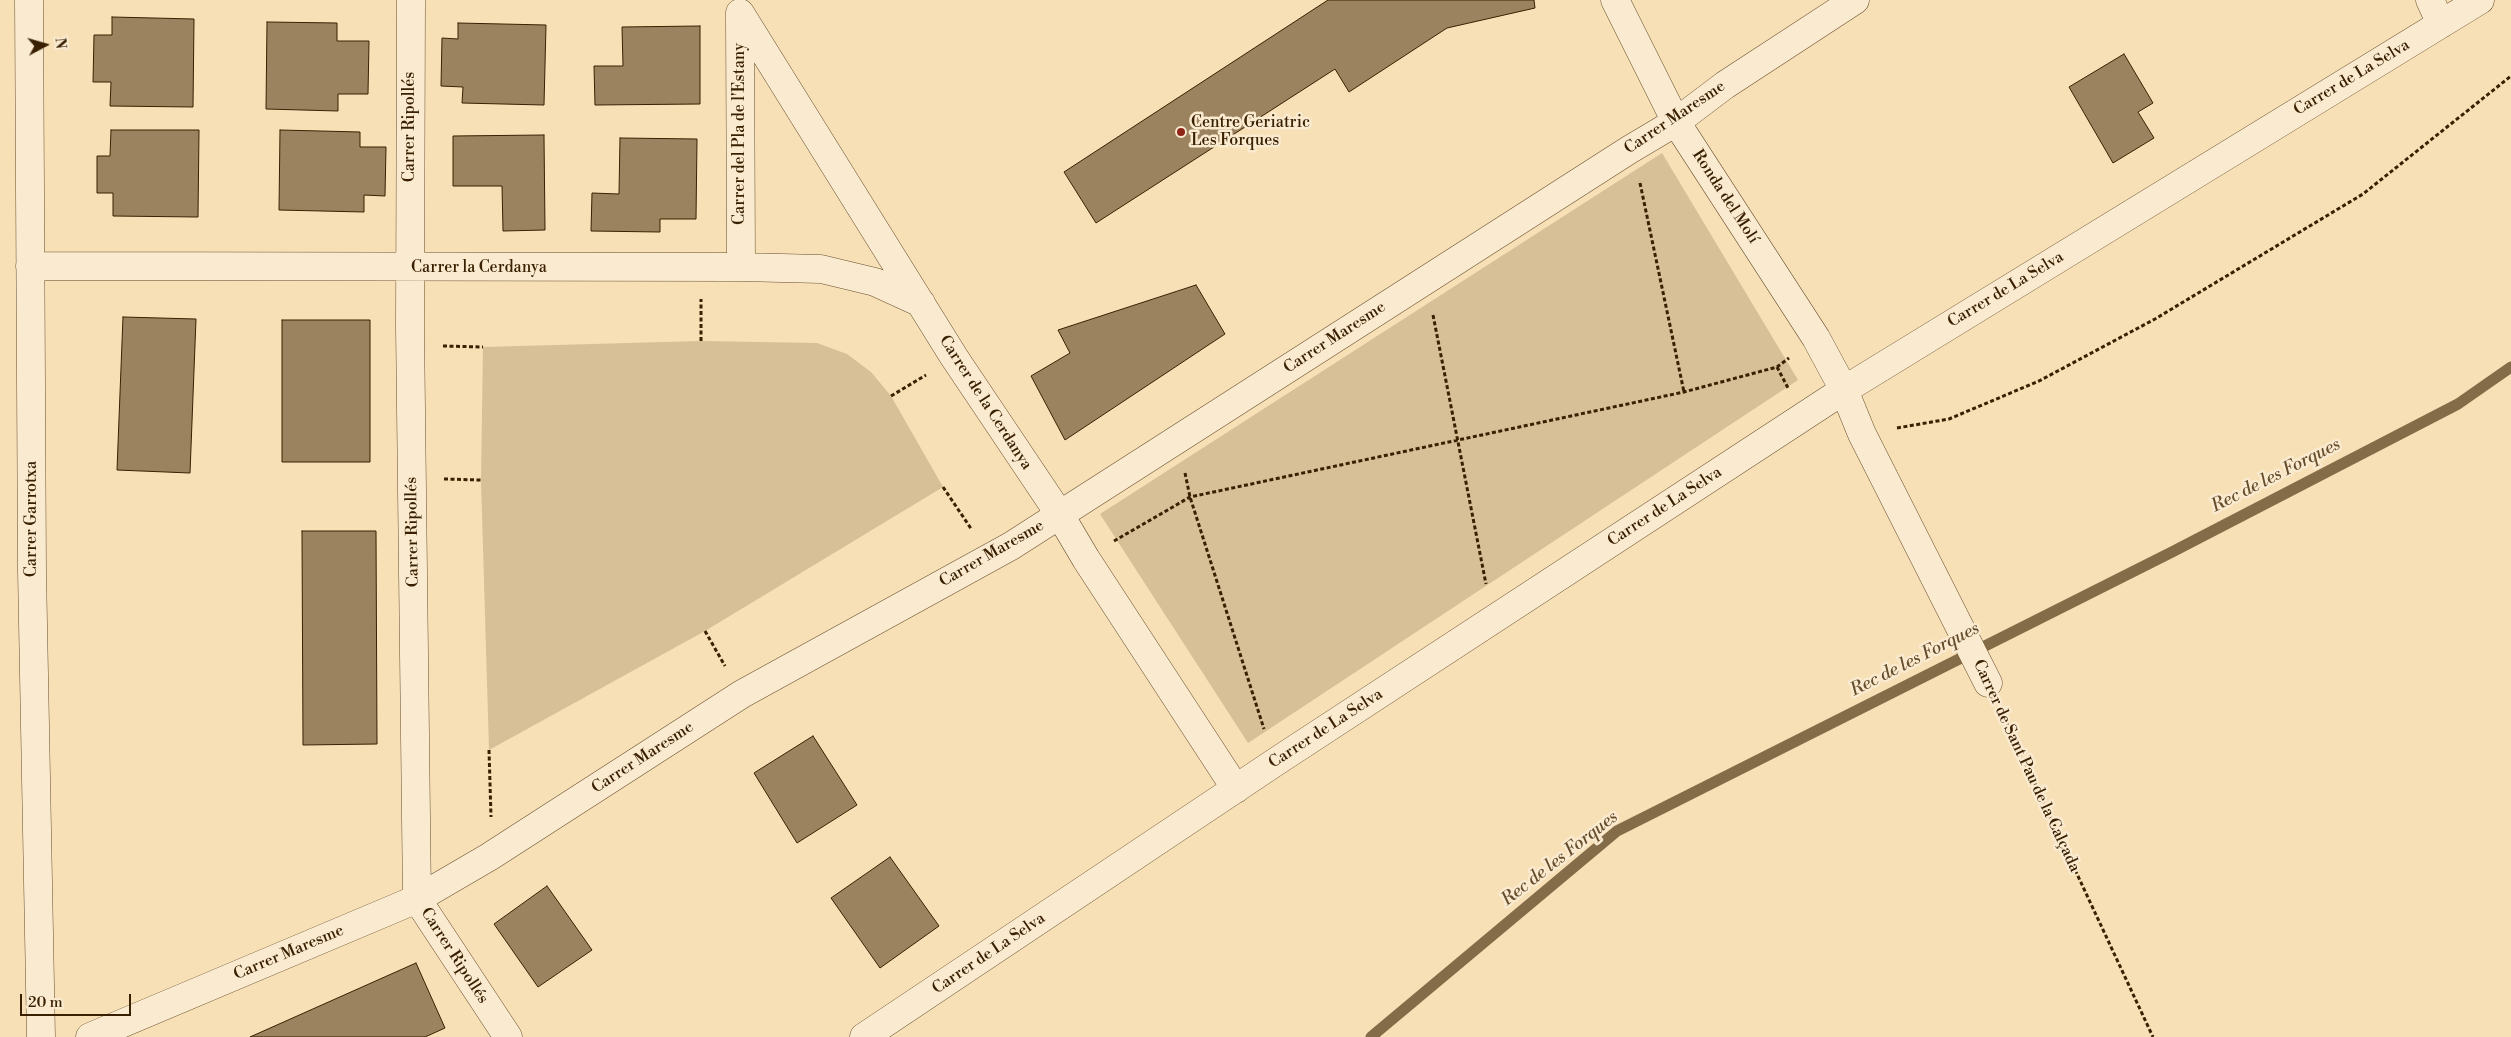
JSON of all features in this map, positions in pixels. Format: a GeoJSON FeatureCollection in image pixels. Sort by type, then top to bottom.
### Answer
{"type":"FeatureCollection","features":[{"type":"Feature","properties":{"kind":"street","name":"Carrer Garrotxa"},"geometry":{"type":"LineString","coordinates":[[29,0],[32,581],[41,1037]]}},
{"type":"Feature","properties":{"kind":"street","name":"Carrer Ripollés"},"geometry":{"type":"LineString","coordinates":[[411,0],[410,268],[417,899],[508,1037]]}},
{"type":"Feature","properties":{"kind":"street","name":"Ronda del Molí"},"geometry":{"type":"LineString","coordinates":[[1615,0],[1676,122],[1816,338],[1844,390]]}},
{"type":"Feature","properties":{"kind":"street","name":"Carrer Maresme"},"geometry":{"type":"LineString","coordinates":[[90,1037],[417,899],[489,857],[742,694],[1011,546],[1629,150],[1676,122],[1725,85],[1855,0]]}},
{"type":"Feature","properties":{"kind":"street","name":"Carrer de La Selva"},"geometry":{"type":"LineString","coordinates":[[864,1037],[1280,759],[1844,390],[2436,12],[2480,0]]}},
{"type":"Feature","properties":{"kind":"street","name":"Carrer del Pla de l'Estany"},"geometry":{"type":"LineString","coordinates":[[740,7],[741,267]]}},
{"type":"Feature","properties":{"kind":"street","name":"Carrer de la Cerdanya"},"geometry":{"type":"LineString","coordinates":[[740,7],[954,358],[1060,515],[1086,559],[1236,789]]}},
{"type":"Feature","properties":{"kind":"street","name":"Carrer la Cerdanya"},"geometry":{"type":"LineString","coordinates":[[30,266],[741,267],[821,269],[875,282],[921,303]]}},
{"type":"Feature","properties":{"kind":"street","name":"Carrer de Sant Pau de la Calçada"},"geometry":{"type":"LineString","coordinates":[[1844,390],[1862,434],[1953,618],[1988,683]]}},
{"type":"Feature","properties":{"kind":"path"},"geometry":{"type":"LineString","coordinates":[[1862,434],[1949,419],[2039,382],[2156,319],[2363,194],[2511,76]]}},
{"type":"Feature","properties":{"kind":"path"},"geometry":{"type":"LineString","coordinates":[[1629,150],[1635,159],[1684,392]]}},
{"type":"Feature","properties":{"kind":"path"},"geometry":{"type":"LineString","coordinates":[[701,268],[701,341]]}},
{"type":"Feature","properties":{"kind":"path"},"geometry":{"type":"LineString","coordinates":[[1432,311],[1456,440],[1488,592]]}},
{"type":"Feature","properties":{"kind":"path"},"geometry":{"type":"LineString","coordinates":[[1086,559],[1190,497],[1684,392],[1777,367],[1816,338]]}},
{"type":"Feature","properties":{"kind":"path"},"geometry":{"type":"LineString","coordinates":[[891,396],[954,358]]}},
{"type":"Feature","properties":{"kind":"path"},"geometry":{"type":"LineString","coordinates":[[1183,464],[1190,497],[1267,737],[1280,759]]}},
{"type":"Feature","properties":{"kind":"path"},"geometry":{"type":"LineString","coordinates":[[943,487],[977,538],[998,527],[1011,546]]}},
{"type":"Feature","properties":{"kind":"path"},"geometry":{"type":"LineString","coordinates":[[705,631],[742,694]]}},
{"type":"Feature","properties":{"kind":"path","name":"Carrer de Sant Pau de la Calçada"},"geometry":{"type":"LineString","coordinates":[[1988,683],[2153,1037]]}},
{"type":"Feature","properties":{"kind":"path"},"geometry":{"type":"LineString","coordinates":[[488,750],[492,828],[489,857]]}},
{"type":"Feature","properties":{"kind":"shaded area"},"geometry":{"type":"Polygon","coordinates":[[[1662,153],[1798,380],[1248,743],[1100,514],[1662,153]]]}},
{"type":"Feature","properties":{"kind":"shaded area"},"geometry":{"type":"Polygon","coordinates":[[[701,341],[817,343],[847,354],[871,372],[891,396],[943,487],[705,631],[489,750],[481,480],[483,347],[701,341]]]}},
{"type":"Feature","properties":{"kind":"building","name":"Centre Geriatric Les Forques"},"geometry":{"type":"Polygon","coordinates":[[[1328,0],[1534,0],[1535,8],[1447,28],[1349,92],[1335,69],[1096,223],[1064,172],[1328,0]]]}},
{"type":"Feature","properties":{"kind":"building"},"geometry":{"type":"Polygon","coordinates":[[[112,17],[194,19],[193,107],[110,106],[111,82],[93,82],[94,35],[112,35],[112,17]]]}},
{"type":"Feature","properties":{"kind":"building"},"geometry":{"type":"Polygon","coordinates":[[[267,22],[337,23],[337,41],[369,41],[368,94],[338,94],[338,111],[266,109],[267,22]]]}},
{"type":"Feature","properties":{"kind":"building"},"geometry":{"type":"Polygon","coordinates":[[[458,23],[546,25],[544,105],[462,103],[463,87],[441,86],[442,38],[458,39],[458,23]]]}},
{"type":"Feature","properties":{"kind":"building"},"geometry":{"type":"Polygon","coordinates":[[[700,26],[700,104],[595,105],[594,66],[623,66],[622,27],[700,26]]]}},
{"type":"Feature","properties":{"kind":"building"},"geometry":{"type":"Polygon","coordinates":[[[2124,54],[2153,103],[2138,112],[2154,138],[2113,163],[2069,87],[2124,54]]]}},
{"type":"Feature","properties":{"kind":"building"},"geometry":{"type":"Polygon","coordinates":[[[111,130],[199,130],[198,217],[113,216],[113,193],[97,193],[97,156],[110,156],[111,130]]]}},
{"type":"Feature","properties":{"kind":"building"},"geometry":{"type":"Polygon","coordinates":[[[280,130],[360,132],[360,147],[386,147],[385,196],[364,195],[364,212],[279,210],[280,130]]]}},
{"type":"Feature","properties":{"kind":"building"},"geometry":{"type":"Polygon","coordinates":[[[544,135],[545,230],[503,231],[502,186],[453,186],[453,136],[544,135]]]}},
{"type":"Feature","properties":{"kind":"building"},"geometry":{"type":"Polygon","coordinates":[[[620,138],[697,139],[696,219],[660,219],[660,232],[591,231],[592,193],[619,194],[620,138]]]}},
{"type":"Feature","properties":{"kind":"building"},"geometry":{"type":"Polygon","coordinates":[[[1196,285],[1225,334],[1065,440],[1031,376],[1070,353],[1058,330],[1196,285]]]}},
{"type":"Feature","properties":{"kind":"building"},"geometry":{"type":"Polygon","coordinates":[[[123,317],[196,319],[190,473],[117,470],[123,317]]]}},
{"type":"Feature","properties":{"kind":"building"},"geometry":{"type":"Polygon","coordinates":[[[282,320],[370,320],[370,462],[282,462],[282,320]]]}},
{"type":"Feature","properties":{"kind":"building"},"geometry":{"type":"Polygon","coordinates":[[[302,531],[376,531],[377,744],[303,745],[302,531]]]}},
{"type":"Feature","properties":{"kind":"building"},"geometry":{"type":"Polygon","coordinates":[[[813,736],[857,805],[797,843],[754,773],[813,736]]]}},
{"type":"Feature","properties":{"kind":"building"},"geometry":{"type":"Polygon","coordinates":[[[890,857],[939,926],[880,968],[831,898],[890,857]]]}},
{"type":"Feature","properties":{"kind":"building"},"geometry":{"type":"Polygon","coordinates":[[[547,886],[592,950],[538,987],[494,924],[547,886]]]}},
{"type":"Feature","properties":{"kind":"building"},"geometry":{"type":"Polygon","coordinates":[[[416,963],[445,1028],[425,1037],[250,1037],[416,963]]]}},
{"type":"Feature","properties":{"kind":"waterway","name":"Rec de les Forques"},"geometry":{"type":"LineString","coordinates":[[1371,1037],[1617,831],[2172,552],[2458,404],[2511,367]]}},
{"type":"Feature","properties":{"kind":"place","name":"Centre Geriatric Les Forques"},"geometry":{"type":"Point","coordinates":[1181,132]}}]}
